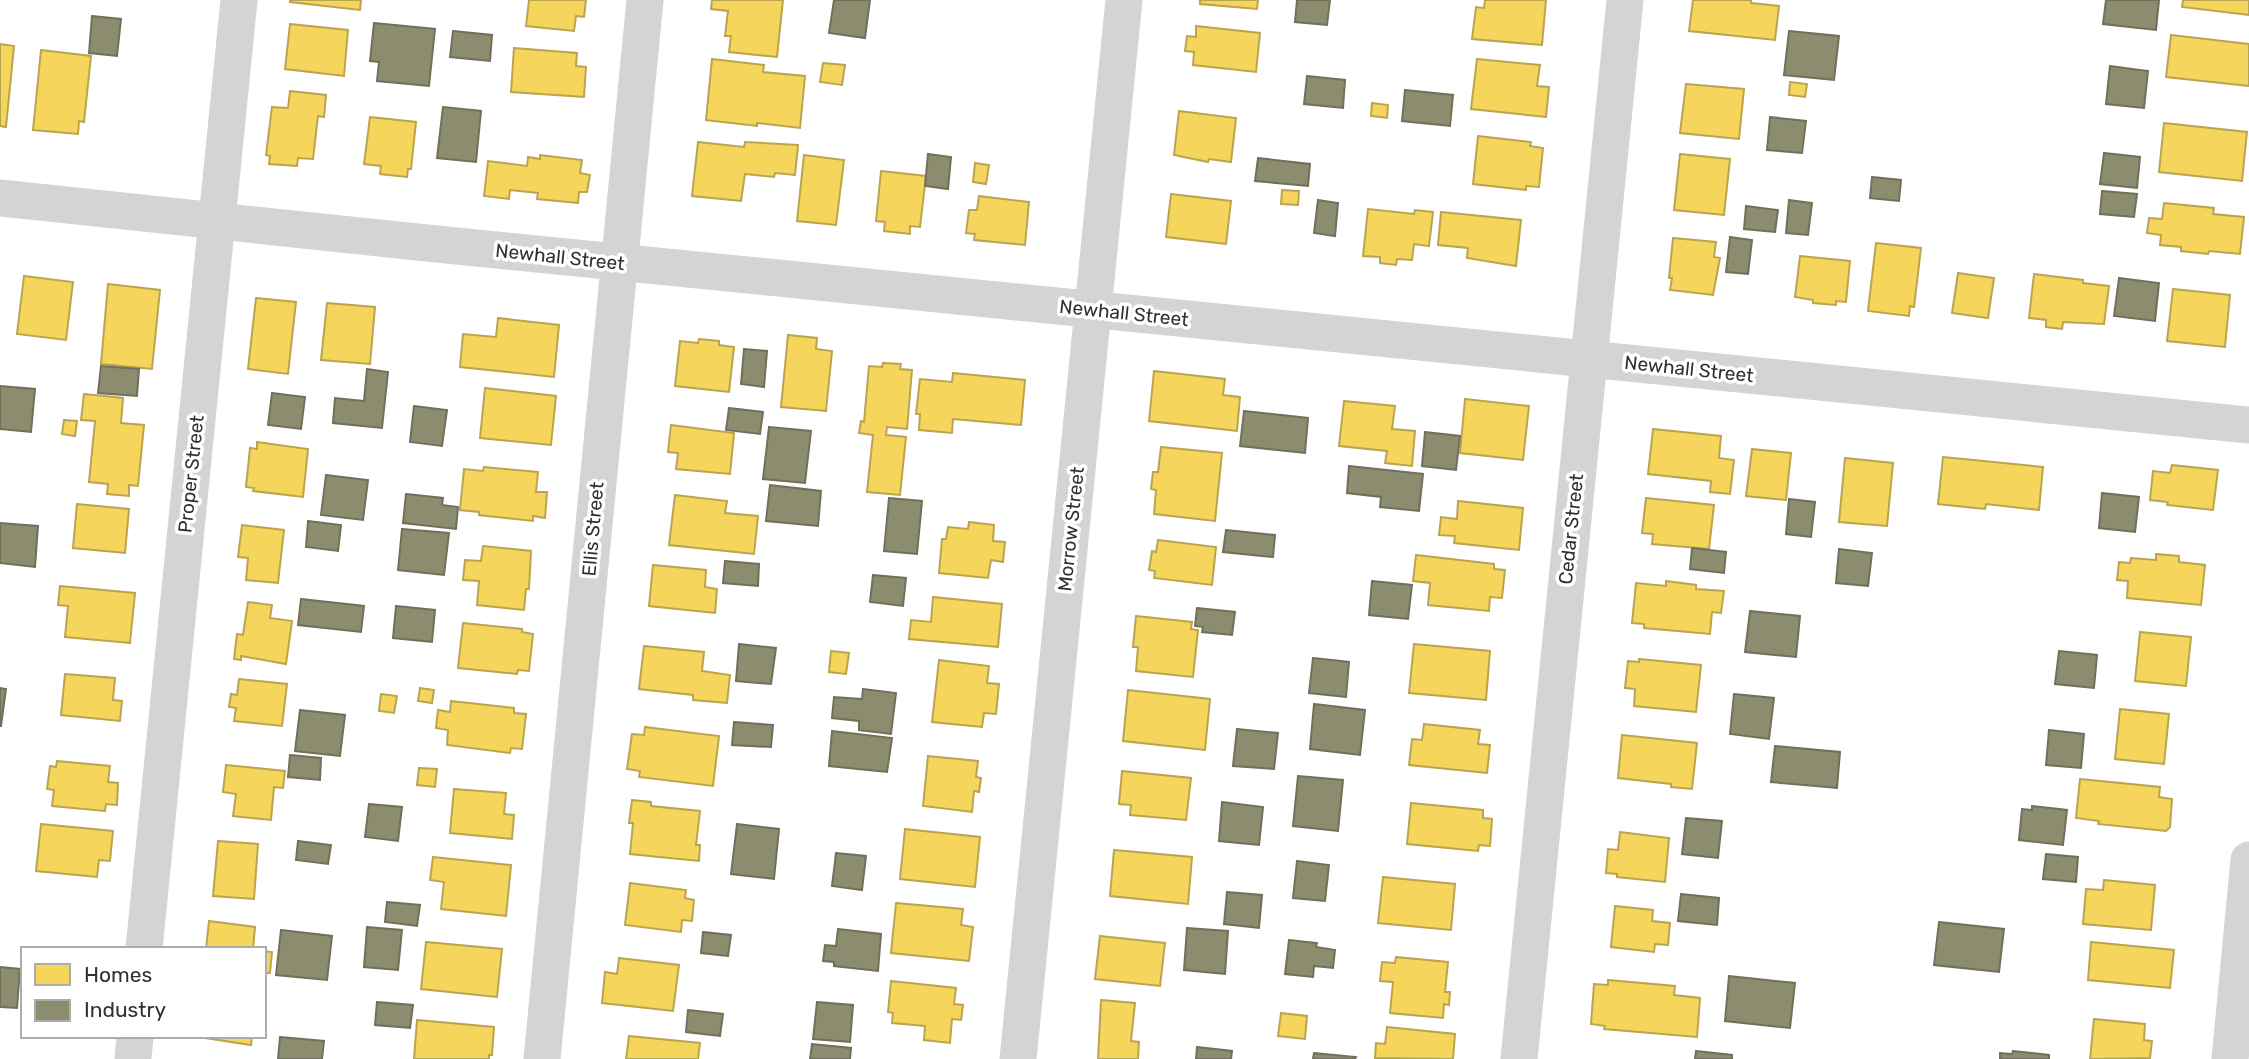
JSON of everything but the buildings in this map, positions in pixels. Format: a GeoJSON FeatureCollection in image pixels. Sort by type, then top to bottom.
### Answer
{"type":"FeatureCollection","features":[{"type":"Feature","properties":{"kind":"street","name":"Proper Street"},"geometry":{"type":"LineString","coordinates":[[144,947],[239,0]]}},
{"type":"Feature","properties":{"kind":"street","name":"Ellis Street"},"geometry":{"type":"LineString","coordinates":[[542,1059],[645,0]]}},
{"type":"Feature","properties":{"kind":"street","name":"Morrow Street"},"geometry":{"type":"LineString","coordinates":[[1018,1059],[1124,0]]}},
{"type":"Feature","properties":{"kind":"street","name":"Cedar Street"},"geometry":{"type":"LineString","coordinates":[[1519,1059],[1625,0]]}},
{"type":"Feature","properties":{"kind":"street","name":"Newhall Street"},"geometry":{"type":"LineString","coordinates":[[0,198],[216,222],[2249,425]]}},
{"type":"Feature","properties":{"kind":"street"},"geometry":{"type":"LineString","coordinates":[[2230,1059],[2249,860]]}},
{"type":"Feature","properties":{"kind":"street"},"geometry":{"type":"LineString","coordinates":[[133,1059],[135,1038]]}}]}
